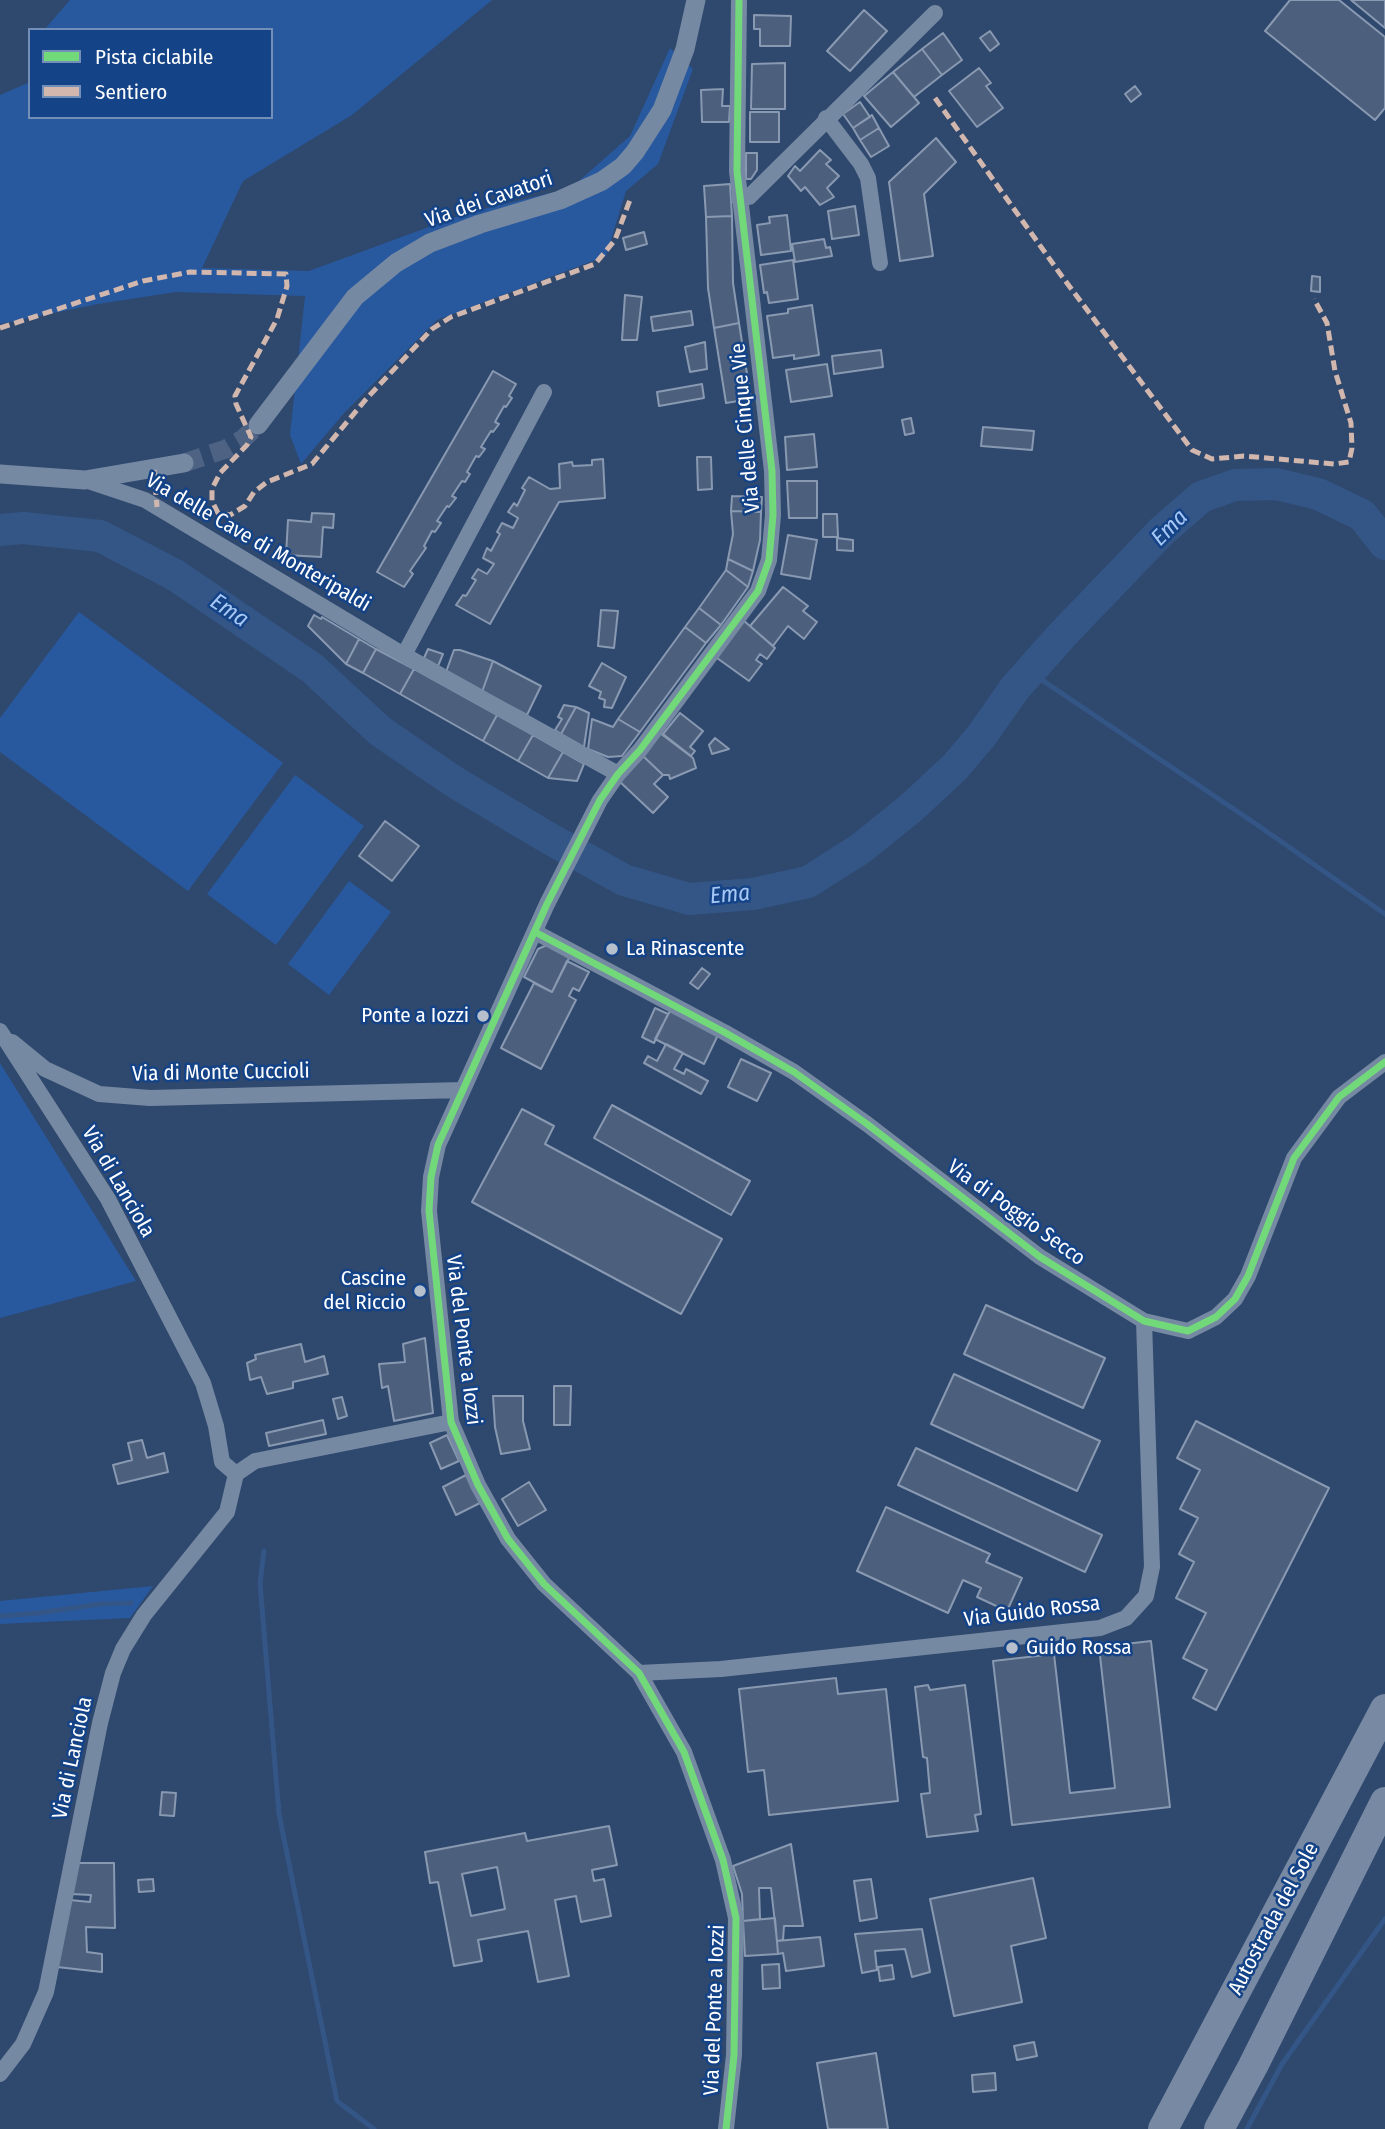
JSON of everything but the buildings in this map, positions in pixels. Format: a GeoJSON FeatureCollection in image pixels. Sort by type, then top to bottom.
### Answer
{"type":"FeatureCollection","features":[{"type":"Feature","properties":{"kind":"highway","name":"Autostrada del Sole"},"geometry":{"type":"LineString","coordinates":[[1163,2129],[1385,1709]]}},
{"type":"Feature","properties":{"kind":"highway"},"geometry":{"type":"LineString","coordinates":[[1219,2129],[1385,1802]]}},
{"type":"Feature","properties":{"kind":"street","name":"Via dei Cavatori"},"geometry":{"type":"LineString","coordinates":[[258,425],[355,297],[397,263],[430,243],[480,224],[560,200],[601,181],[623,166],[662,110],[685,49],[696,0]]}},
{"type":"Feature","properties":{"kind":"street","name":"Via delle Cinque Vie"},"geometry":{"type":"LineString","coordinates":[[603,796],[758,591],[769,560],[773,515],[772,471],[737,171],[739,0]]}},
{"type":"Feature","properties":{"kind":"street"},"geometry":{"type":"LineString","coordinates":[[739,199],[749,197],[935,13]]}},
{"type":"Feature","properties":{"kind":"street"},"geometry":{"type":"LineString","coordinates":[[826,118],[861,164],[868,178],[880,263]]}},
{"type":"Feature","properties":{"kind":"street"},"geometry":{"type":"LineString","coordinates":[[404,655],[544,392]]}},
{"type":"Feature","properties":{"kind":"street"},"geometry":{"type":"LineString","coordinates":[[85,480],[184,463]]}},
{"type":"Feature","properties":{"kind":"street","name":"Via delle Cave di Monteripaldi"},"geometry":{"type":"LineString","coordinates":[[0,474],[85,480],[145,500],[404,655],[618,774]]}},
{"type":"Feature","properties":{"kind":"street","name":"Via del Ponte a Iozzi"},"geometry":{"type":"LineString","coordinates":[[603,796],[547,904],[438,1145],[431,1177],[429,1211],[451,1422],[478,1485],[508,1539],[544,1584],[639,1673],[684,1752],[723,1860],[737,1918],[734,2055],[726,2129]]}},
{"type":"Feature","properties":{"kind":"street","name":"Via di Poggio Secco"},"geometry":{"type":"LineString","coordinates":[[535,932],[724,1031],[794,1072],[867,1124],[1040,1257],[1144,1321],[1188,1331],[1216,1317],[1235,1299],[1248,1276],[1294,1158],[1339,1097],[1385,1062]]}},
{"type":"Feature","properties":{"kind":"street","name":"Via di Monte Cuccioli"},"geometry":{"type":"LineString","coordinates":[[0,1031],[45,1069],[99,1094],[150,1098],[462,1090]]}},
{"type":"Feature","properties":{"kind":"street","name":"Via di Lanciola"},"geometry":{"type":"LineString","coordinates":[[0,1031],[108,1199],[203,1383],[216,1426],[222,1462],[236,1474],[227,1512],[144,1615],[118,1661],[100,1723],[47,1992],[23,2044],[0,2074]]}},
{"type":"Feature","properties":{"kind":"street","name":"Via Guido Rossa"},"geometry":{"type":"LineString","coordinates":[[639,1673],[721,1669],[1100,1628],[1126,1618],[1146,1596],[1152,1567],[1144,1321]]}},
{"type":"Feature","properties":{"kind":"street"},"geometry":{"type":"LineString","coordinates":[[236,1474],[255,1461],[451,1422]]}},
{"type":"Feature","properties":{"kind":"shaded area"},"geometry":{"type":"Polygon","coordinates":[[[70,0],[492,0],[352,115],[243,181],[202,268],[309,271],[467,213],[571,188],[630,136],[670,48],[693,69],[658,164],[626,191],[606,256],[437,320],[345,412],[301,464],[290,435],[305,296],[176,292],[98,304],[0,324],[0,95],[28,83],[28,119],[273,119],[273,28],[46,28],[70,0]]]}},
{"type":"Feature","properties":{"kind":"shaded area"},"geometry":{"type":"Polygon","coordinates":[[[79,612],[283,763],[188,891],[0,752],[0,718],[79,612]]]}},
{"type":"Feature","properties":{"kind":"shaded area"},"geometry":{"type":"Polygon","coordinates":[[[295,775],[364,826],[276,945],[207,894],[295,775]]]}},
{"type":"Feature","properties":{"kind":"shaded area"},"geometry":{"type":"Polygon","coordinates":[[[349,881],[391,912],[329,995],[288,964],[349,881]]]}},
{"type":"Feature","properties":{"kind":"shaded area"},"geometry":{"type":"Polygon","coordinates":[[[0,1063],[136,1281],[0,1318],[0,1063]]]}},
{"type":"Feature","properties":{"kind":"shaded area"},"geometry":{"type":"Polygon","coordinates":[[[153,1586],[130,1618],[0,1624],[0,1601],[153,1586]]]}},
{"type":"Feature","properties":{"kind":"waterway","name":"Ema"},"geometry":{"type":"LineString","coordinates":[[0,530],[23,528],[100,536],[175,575],[312,668],[380,731],[453,781],[624,880],[689,899],[753,894],[808,882],[860,849],[911,808],[955,767],[982,735],[1015,688],[1063,634],[1161,532],[1201,497],[1235,485],[1276,484],[1318,494],[1362,515],[1385,544]]}},
{"type":"Feature","properties":{"kind":"waterway"},"geometry":{"type":"LineString","coordinates":[[1030,672],[1385,914]]}},
{"type":"Feature","properties":{"kind":"waterway"},"geometry":{"type":"LineString","coordinates":[[264,1551],[260,1583],[279,1814],[337,2101],[374,2129]]}},
{"type":"Feature","properties":{"kind":"waterway"},"geometry":{"type":"LineString","coordinates":[[0,1616],[131,1603]]}},
{"type":"Feature","properties":{"kind":"waterway"},"geometry":{"type":"LineString","coordinates":[[1247,2129],[1282,2064],[1385,1919]]}},
{"type":"Feature","properties":{"kind":"tunnel"},"geometry":{"type":"LineString","coordinates":[[184,463],[226,449],[243,439],[258,425]]}},
{"type":"Feature","properties":{"kind":"marked path"},"geometry":{"type":"LineString","coordinates":[[935,98],[1061,275],[1192,450],[1212,459],[1244,456],[1334,464],[1349,462],[1352,448],[1351,423],[1335,371],[1327,323],[1314,299]]}},
{"type":"Feature","properties":{"kind":"marked path"},"geometry":{"type":"LineString","coordinates":[[0,328],[143,281],[190,272],[286,274],[287,286],[277,319],[235,396],[251,437],[247,445],[220,473],[212,489],[212,501],[218,513],[230,515],[245,506],[254,492],[267,482],[312,464],[367,398],[432,329],[451,317],[595,264],[615,240],[631,197]]}},
{"type":"Feature","properties":{"kind":"marked path"},"geometry":{"type":"LineString","coordinates":[[154,470],[157,507]]}},
{"type":"Feature","properties":{"kind":"cycle path"},"geometry":{"type":"LineString","coordinates":[[726,2129],[734,2055],[736,1918],[723,1860],[684,1752],[639,1673],[544,1584],[508,1539],[478,1485],[451,1422],[429,1211],[431,1177],[438,1145],[547,904],[600,800],[758,591],[769,560],[773,515],[772,471],[737,171],[739,0]]}},
{"type":"Feature","properties":{"kind":"cycle path"},"geometry":{"type":"LineString","coordinates":[[535,932],[794,1072],[867,1124],[1040,1257],[1144,1321],[1188,1331],[1216,1317],[1235,1299],[1248,1276],[1294,1158],[1339,1097],[1385,1062]]}},
{"type":"Feature","properties":{"kind":"place","name":"La Rinascente"},"geometry":{"type":"Point","coordinates":[612,949]}},
{"type":"Feature","properties":{"kind":"place","name":"Ponte a Iozzi"},"geometry":{"type":"Point","coordinates":[483,1016]}},
{"type":"Feature","properties":{"kind":"place","name":"Cascine del Riccio"},"geometry":{"type":"Point","coordinates":[420,1291]}},
{"type":"Feature","properties":{"kind":"place","name":"Guido Rossa"},"geometry":{"type":"Point","coordinates":[1012,1648]}}]}
